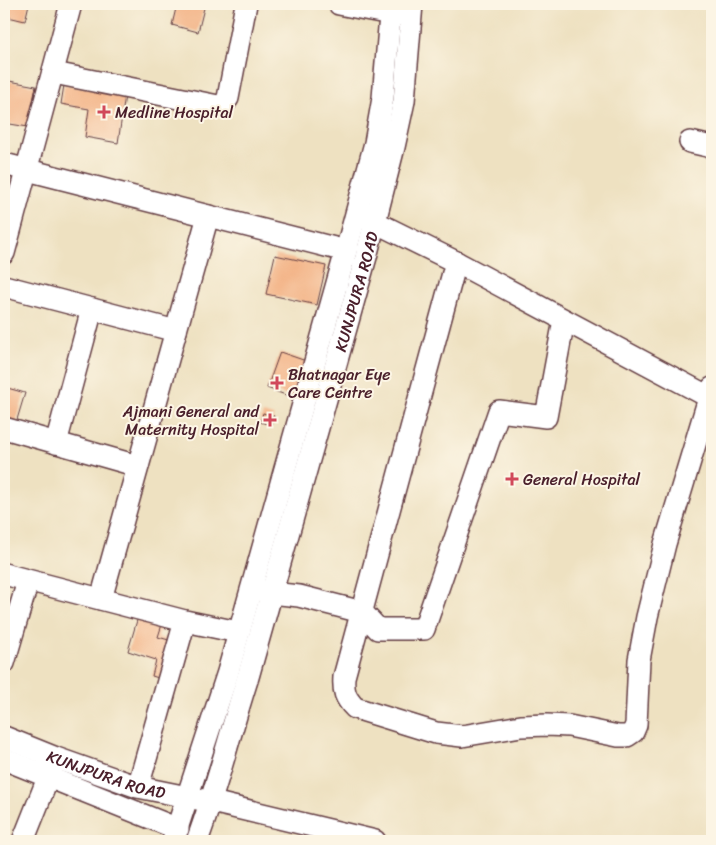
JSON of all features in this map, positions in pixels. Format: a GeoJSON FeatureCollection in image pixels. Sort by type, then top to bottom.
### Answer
{"type":"FeatureCollection","features":[{"type":"Feature","properties":{"kind":"street"},"geometry":{"type":"LineString","coordinates":[[4,253],[54,73],[71,4]]}},
{"type":"Feature","properties":{"kind":"street"},"geometry":{"type":"LineString","coordinates":[[54,73],[218,106],[224,104],[228,98],[246,4]]}},
{"type":"Feature","properties":{"kind":"street"},"geometry":{"type":"LineString","coordinates":[[339,4],[401,9]]}},
{"type":"Feature","properties":{"kind":"street","name":"KUNJPURA ROAD"},"geometry":{"type":"LineString","coordinates":[[225,715],[365,218],[374,143],[401,9]]}},
{"type":"Feature","properties":{"kind":"street"},"geometry":{"type":"LineString","coordinates":[[690,142],[712,146]]}},
{"type":"Feature","properties":{"kind":"street"},"geometry":{"type":"LineString","coordinates":[[4,164],[346,251]]}},
{"type":"Feature","properties":{"kind":"street"},"geometry":{"type":"LineString","coordinates":[[101,599],[208,216]]}},
{"type":"Feature","properties":{"kind":"street"},"geometry":{"type":"LineString","coordinates":[[365,218],[456,262],[564,320],[711,393],[665,544],[647,617],[639,660],[636,725],[633,732],[626,736],[569,726],[546,725],[521,726],[462,736],[436,733],[355,708],[347,700],[344,689],[344,677],[456,262]]}},
{"type":"Feature","properties":{"kind":"street","name":"KUNJPURA ROAD"},"geometry":{"type":"LineString","coordinates":[[225,715],[238,632],[261,590],[346,251],[365,218]]}},
{"type":"Feature","properties":{"kind":"street"},"geometry":{"type":"LineString","coordinates":[[4,286],[176,331]]}},
{"type":"Feature","properties":{"kind":"street"},"geometry":{"type":"LineString","coordinates":[[56,443],[92,309]]}},
{"type":"Feature","properties":{"kind":"street"},"geometry":{"type":"LineString","coordinates":[[261,590],[299,596],[362,612],[378,629],[424,629],[499,411],[546,417],[564,320]]}},
{"type":"Feature","properties":{"kind":"street"},"geometry":{"type":"LineString","coordinates":[[4,428],[138,466]]}},
{"type":"Feature","properties":{"kind":"street"},"geometry":{"type":"LineString","coordinates":[[4,574],[185,621],[238,632]]}},
{"type":"Feature","properties":{"kind":"street"},"geometry":{"type":"LineString","coordinates":[[4,663],[28,581]]}},
{"type":"Feature","properties":{"kind":"street"},"geometry":{"type":"LineString","coordinates":[[138,787],[185,621]]}},
{"type":"Feature","properties":{"kind":"street"},"geometry":{"type":"LineString","coordinates":[[4,758],[52,767],[175,835],[187,797],[225,715]]}},
{"type":"Feature","properties":{"kind":"street"},"geometry":{"type":"LineString","coordinates":[[197,841],[212,802],[225,715]]}},
{"type":"Feature","properties":{"kind":"street","name":"KUNJPURA ROAD"},"geometry":{"type":"LineString","coordinates":[[4,737],[52,767],[212,802],[375,841]]}},
{"type":"Feature","properties":{"kind":"street"},"geometry":{"type":"LineString","coordinates":[[23,841],[52,767]]}},
{"type":"Feature","properties":{"kind":"building"},"geometry":{"type":"Polygon","coordinates":[[[4,4],[29,4],[25,21],[4,16],[4,4]]]}},
{"type":"Feature","properties":{"kind":"building"},"geometry":{"type":"Polygon","coordinates":[[[177,4],[205,4],[198,32],[172,25],[177,4]]]}},
{"type":"Feature","properties":{"kind":"building"},"geometry":{"type":"Polygon","coordinates":[[[4,80],[36,86],[28,127],[4,123],[4,80]]]}},
{"type":"Feature","properties":{"kind":"building"},"geometry":{"type":"Polygon","coordinates":[[[64,85],[125,95],[118,143],[85,137],[89,109],[61,104],[64,85]]]}},
{"type":"Feature","properties":{"kind":"building"},"geometry":{"type":"Polygon","coordinates":[[[275,255],[326,266],[317,305],[266,294],[275,255]]]}},
{"type":"Feature","properties":{"kind":"building"},"geometry":{"type":"Polygon","coordinates":[[[280,352],[309,362],[296,399],[267,388],[280,352]]]}},
{"type":"Feature","properties":{"kind":"building"},"geometry":{"type":"Polygon","coordinates":[[[4,387],[25,393],[16,423],[4,419],[4,387]]]}},
{"type":"Feature","properties":{"kind":"building"},"geometry":{"type":"Polygon","coordinates":[[[263,413],[274,416],[271,425],[260,422],[263,413]]]}},
{"type":"Feature","properties":{"kind":"building"},"geometry":{"type":"Polygon","coordinates":[[[140,610],[164,618],[158,637],[176,642],[165,680],[152,676],[156,660],[128,651],[140,610]]]}},
{"type":"Feature","properties":{"kind":"place","name":"Medline Hospital"},"geometry":{"type":"Point","coordinates":[104,112]}},
{"type":"Feature","properties":{"kind":"place","name":"Bhatnagar Eye Care Centre"},"geometry":{"type":"Point","coordinates":[277,383]}},
{"type":"Feature","properties":{"kind":"place","name":"Ajmani General and Maternity Hospital"},"geometry":{"type":"Point","coordinates":[270,420]}},
{"type":"Feature","properties":{"kind":"place","name":"General Hospital"},"geometry":{"type":"Point","coordinates":[512,479]}}]}
